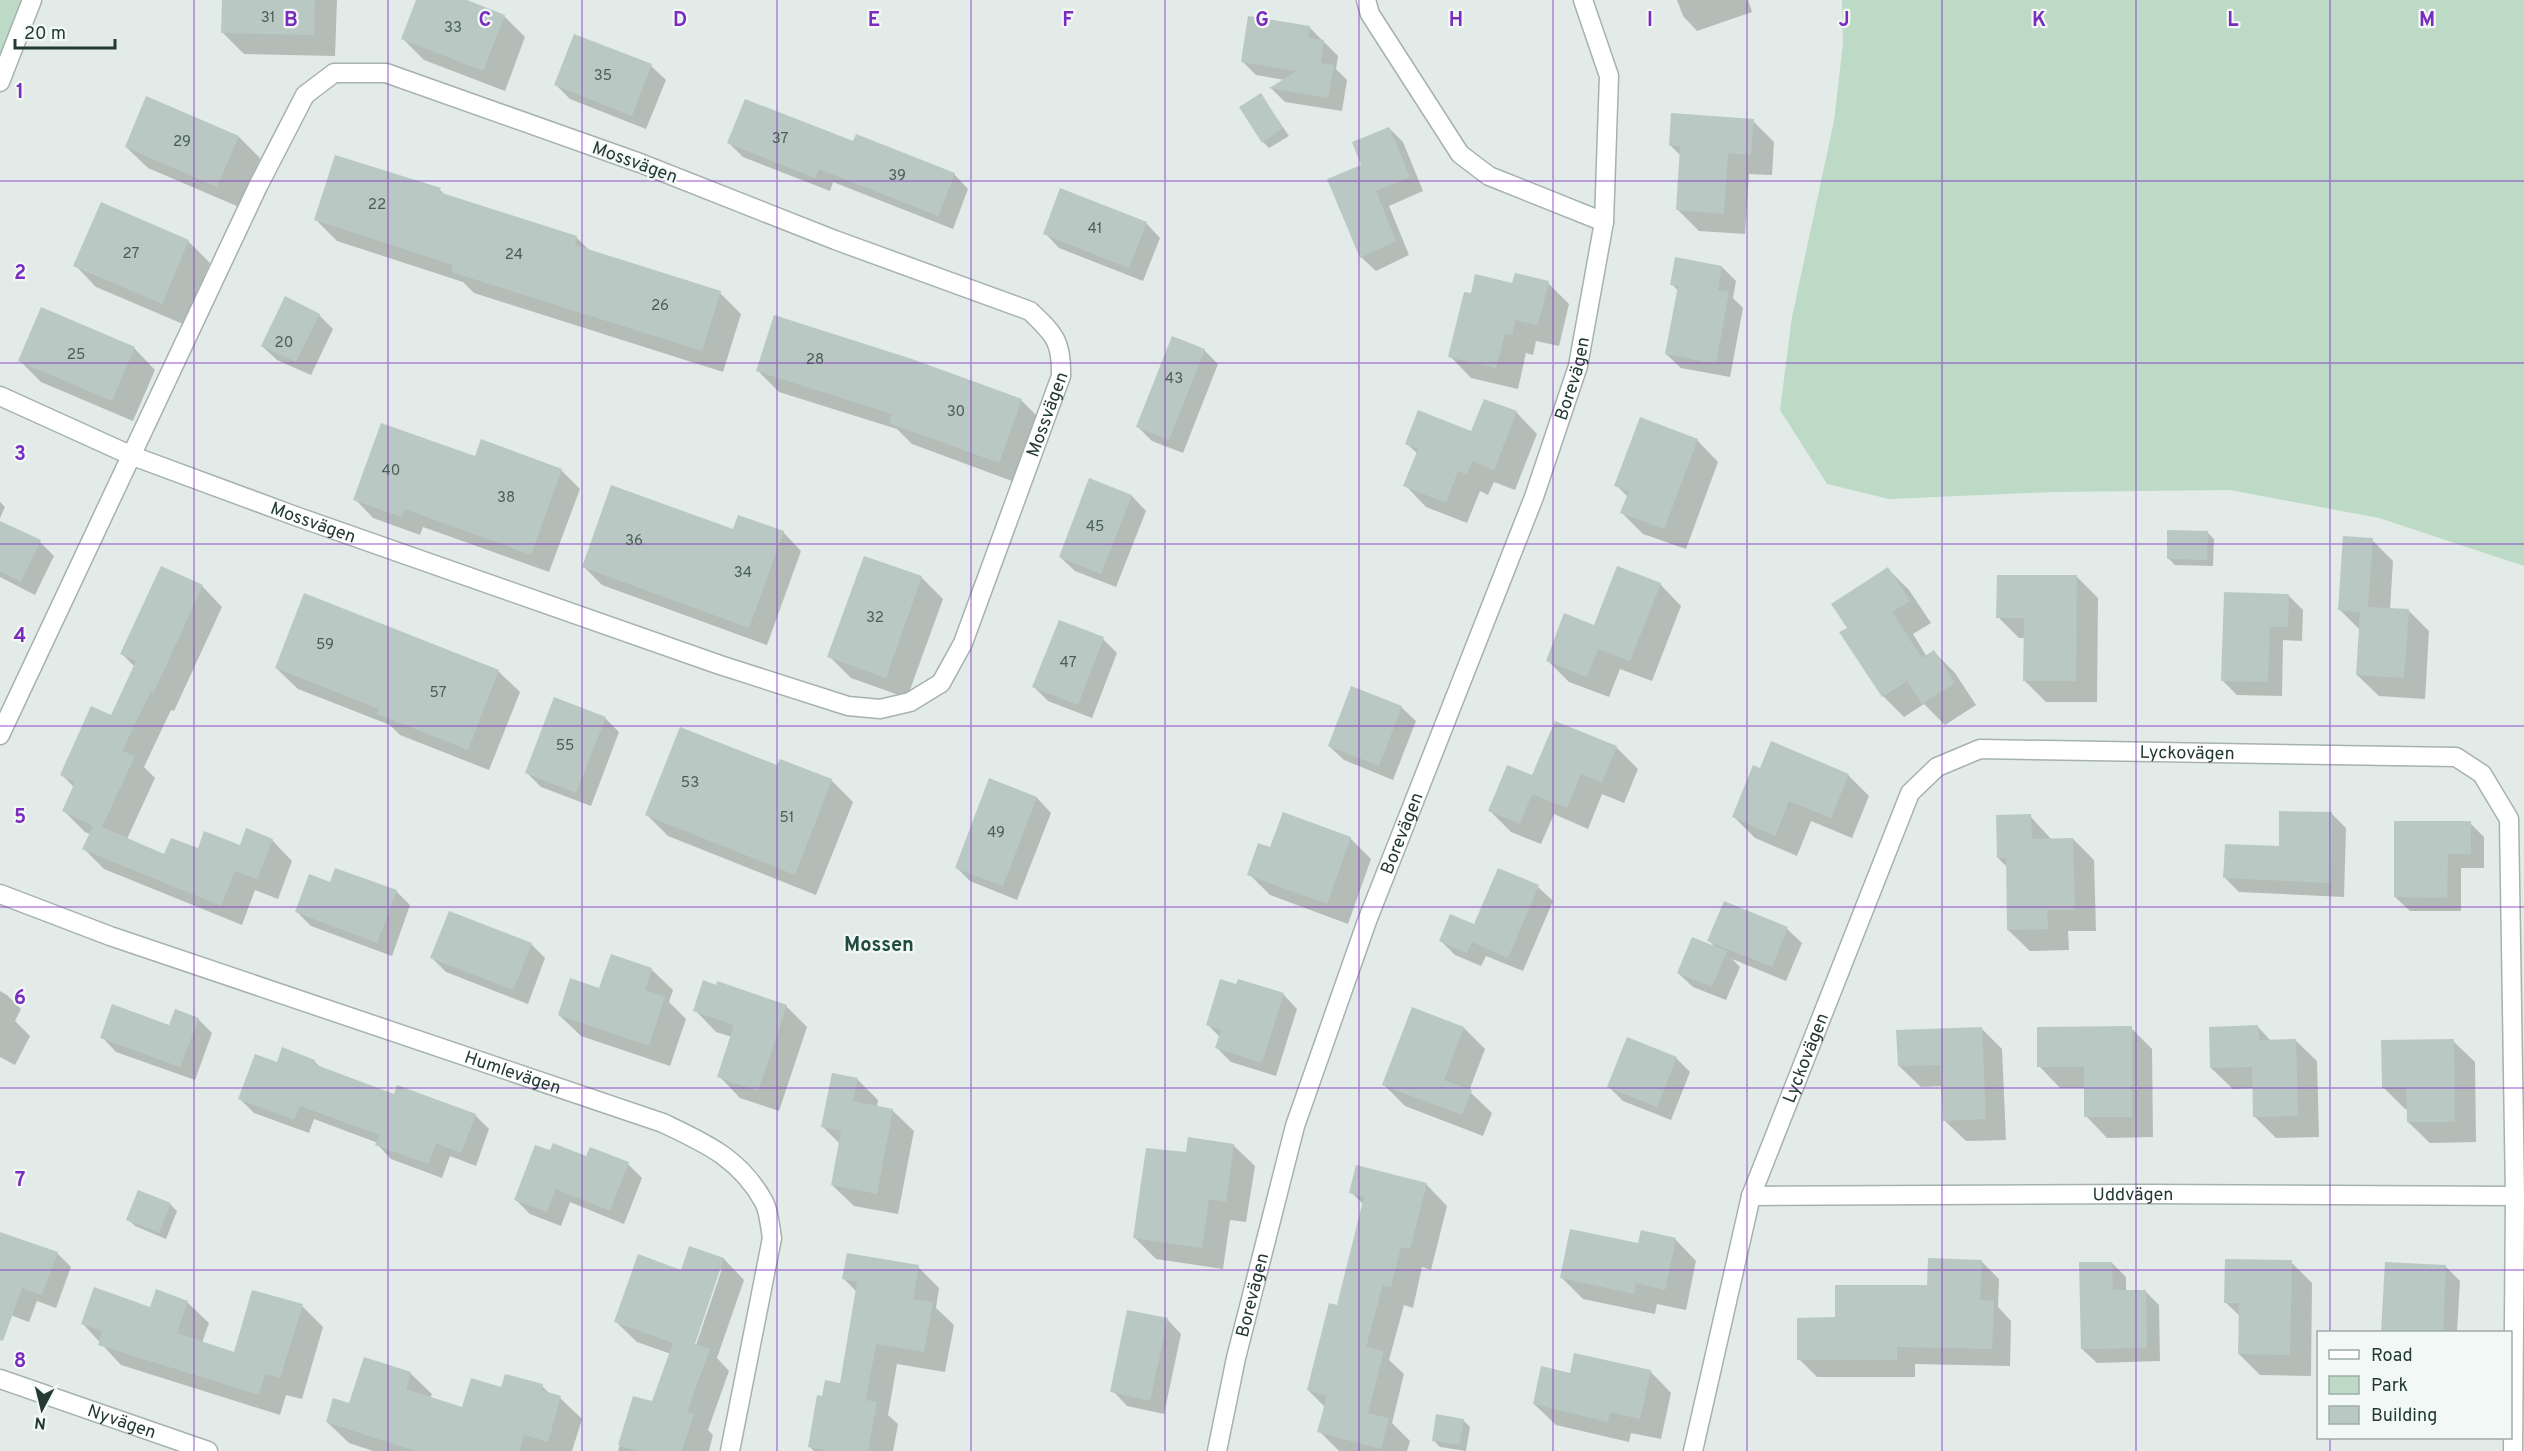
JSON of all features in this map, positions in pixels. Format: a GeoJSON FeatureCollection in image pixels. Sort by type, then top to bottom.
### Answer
{"type":"FeatureCollection","features":[{"type":"Feature","properties":{"kind":"street"},"geometry":{"type":"LineString","coordinates":[[0,82],[32,0]]}},
{"type":"Feature","properties":{"kind":"street"},"geometry":{"type":"LineString","coordinates":[[1366,0],[1370,14],[1460,154],[1489,176],[1604,222]]}},
{"type":"Feature","properties":{"kind":"street","name":"Borevägen"},"geometry":{"type":"LineString","coordinates":[[1217,1451],[1236,1358],[1295,1126],[1367,921],[1534,497],[1578,366],[1604,222],[1609,76],[1583,0]]}},
{"type":"Feature","properties":{"kind":"street","name":"Mossvägen"},"geometry":{"type":"LineString","coordinates":[[0,396],[130,455],[298,517],[720,664],[848,706],[880,709],[910,702],[941,683],[963,643],[1061,376],[1062,353],[1052,331],[1030,311],[836,240],[640,163],[387,73],[334,73],[305,95],[258,186],[130,455],[0,735]]}},
{"type":"Feature","properties":{"kind":"street","name":"Lyckovägen"},"geometry":{"type":"LineString","coordinates":[[1693,1451],[1751,1196],[1910,793],[1937,767],[1962,755],[1980,750],[1992,750],[2456,757],[2482,774],[2509,819],[2515,1196],[2512,1451]]}},
{"type":"Feature","properties":{"kind":"street","name":"Humlevägen"},"geometry":{"type":"LineString","coordinates":[[0,894],[110,936],[663,1123],[712,1146],[741,1170],[765,1203],[772,1238],[730,1451]]}},
{"type":"Feature","properties":{"kind":"street","name":"Uddvägen"},"geometry":{"type":"LineString","coordinates":[[1751,1196],[2144,1194],[2515,1196]]}},
{"type":"Feature","properties":{"kind":"street","name":"Nyvägen"},"geometry":{"type":"LineString","coordinates":[[0,1379],[208,1451]]}},
{"type":"Feature","properties":{"kind":"green space"},"geometry":{"type":"Polygon","coordinates":[[[0,0],[33,0],[0,80],[0,0]]]}},
{"type":"Feature","properties":{"kind":"green space"},"geometry":{"type":"Polygon","coordinates":[[[1842,0],[2524,0],[2524,566],[2379,518],[2230,490],[2053,492],[1889,499],[1827,484],[1780,410],[1792,317],[1834,121],[1843,43],[1842,0]]]}},
{"type":"Feature","properties":{"kind":"building"},"geometry":{"type":"Polygon","coordinates":[[[222,0],[315,0],[314,35],[221,33],[222,0]]]}},
{"type":"Feature","properties":{"kind":"building"},"geometry":{"type":"Polygon","coordinates":[[[416,0],[467,0],[505,15],[483,71],[401,39],[416,0]]]}},
{"type":"Feature","properties":{"kind":"building"},"geometry":{"type":"Polygon","coordinates":[[[1248,16],[1310,26],[1308,38],[1324,40],[1321,63],[1334,65],[1328,98],[1269,88],[1297,71],[1241,62],[1248,16]]]}},
{"type":"Feature","properties":{"kind":"building"},"geometry":{"type":"Polygon","coordinates":[[[574,34],[652,64],[632,116],[554,85],[574,34]]]}},
{"type":"Feature","properties":{"kind":"building"},"geometry":{"type":"Polygon","coordinates":[[[1261,93],[1283,128],[1262,143],[1239,107],[1261,93]]]}},
{"type":"Feature","properties":{"kind":"building"},"geometry":{"type":"Polygon","coordinates":[[[146,96],[239,136],[217,187],[125,147],[146,96]]]}},
{"type":"Feature","properties":{"kind":"building"},"geometry":{"type":"Polygon","coordinates":[[[745,99],[853,141],[856,134],[955,173],[938,216],[819,169],[815,178],[727,143],[745,99]]]}},
{"type":"Feature","properties":{"kind":"building"},"geometry":{"type":"Polygon","coordinates":[[[1671,113],[1754,119],[1751,155],[1728,153],[1724,214],[1676,210],[1680,146],[1669,146],[1671,113]]]}},
{"type":"Feature","properties":{"kind":"building"},"geometry":{"type":"Polygon","coordinates":[[[1389,127],[1410,177],[1376,191],[1396,241],[1360,258],[1327,179],[1361,165],[1352,142],[1389,127]]]}},
{"type":"Feature","properties":{"kind":"building"},"geometry":{"type":"Polygon","coordinates":[[[335,155],[441,188],[439,192],[577,236],[575,245],[721,291],[702,351],[451,272],[453,265],[314,220],[335,155]]]}},
{"type":"Feature","properties":{"kind":"building"},"geometry":{"type":"Polygon","coordinates":[[[1060,188],[1147,222],[1129,268],[1043,234],[1060,188]]]}},
{"type":"Feature","properties":{"kind":"building"},"geometry":{"type":"Polygon","coordinates":[[[101,202],[189,240],[162,304],[73,266],[101,202]]]}},
{"type":"Feature","properties":{"kind":"building"},"geometry":{"type":"Polygon","coordinates":[[[1675,257],[1722,266],[1718,290],[1729,292],[1716,364],[1665,354],[1678,286],[1670,285],[1675,257]]]}},
{"type":"Feature","properties":{"kind":"building"},"geometry":{"type":"Polygon","coordinates":[[[1515,273],[1549,281],[1538,325],[1515,320],[1512,335],[1505,333],[1496,368],[1448,357],[1464,292],[1471,293],[1475,274],[1512,283],[1515,273]]]}},
{"type":"Feature","properties":{"kind":"building"},"geometry":{"type":"Polygon","coordinates":[[[285,296],[320,314],[296,362],[261,346],[285,296]]]}},
{"type":"Feature","properties":{"kind":"building"},"geometry":{"type":"Polygon","coordinates":[[[41,307],[135,347],[112,401],[18,361],[41,307]]]}},
{"type":"Feature","properties":{"kind":"building"},"geometry":{"type":"Polygon","coordinates":[[[774,315],[912,359],[1022,399],[999,463],[889,423],[892,414],[756,371],[774,315]]]}},
{"type":"Feature","properties":{"kind":"building"},"geometry":{"type":"Polygon","coordinates":[[[1172,336],[1205,349],[1169,440],[1136,427],[1172,336]]]}},
{"type":"Feature","properties":{"kind":"building"},"geometry":{"type":"Polygon","coordinates":[[[1484,399],[1517,411],[1494,470],[1472,461],[1467,474],[1458,471],[1446,503],[1403,486],[1418,449],[1405,444],[1418,410],[1471,431],[1484,399]]]}},
{"type":"Feature","properties":{"kind":"building"},"geometry":{"type":"Polygon","coordinates":[[[1640,417],[1698,439],[1664,529],[1620,513],[1629,491],[1614,486],[1640,417]]]}},
{"type":"Feature","properties":{"kind":"building"},"geometry":{"type":"Polygon","coordinates":[[[381,423],[475,456],[481,439],[562,469],[531,555],[405,509],[402,517],[353,500],[381,423]]]}},
{"type":"Feature","properties":{"kind":"building"},"geometry":{"type":"Polygon","coordinates":[[[1089,478],[1132,495],[1101,574],[1059,557],[1089,478]]]}},
{"type":"Feature","properties":{"kind":"building"},"geometry":{"type":"Polygon","coordinates":[[[611,485],[733,529],[738,515],[784,531],[749,628],[582,567],[611,485]]]}},
{"type":"Feature","properties":{"kind":"building"},"geometry":{"type":"Polygon","coordinates":[[[0,521],[41,540],[21,582],[0,571],[0,521]]]}},
{"type":"Feature","properties":{"kind":"building"},"geometry":{"type":"Polygon","coordinates":[[[2167,530],[2208,531],[2207,560],[2167,559],[2167,530]]]}},
{"type":"Feature","properties":{"kind":"building"},"geometry":{"type":"Polygon","coordinates":[[[2343,536],[2373,538],[2368,607],[2409,609],[2404,678],[2356,675],[2360,612],[2338,610],[2343,536]]]}},
{"type":"Feature","properties":{"kind":"building"},"geometry":{"type":"Polygon","coordinates":[[[864,556],[922,576],[886,678],[827,657],[864,556]]]}},
{"type":"Feature","properties":{"kind":"building"},"geometry":{"type":"Polygon","coordinates":[[[161,566],[203,585],[154,692],[151,691],[122,751],[135,756],[102,827],[164,854],[171,838],[198,848],[204,831],[240,845],[246,828],[273,839],[257,879],[235,871],[221,906],[82,849],[93,826],[62,811],[75,782],[60,775],[91,706],[111,715],[136,661],[120,654],[161,566]]]}},
{"type":"Feature","properties":{"kind":"building"},"geometry":{"type":"Polygon","coordinates":[[[1617,566],[1661,583],[1630,661],[1598,649],[1587,677],[1546,661],[1564,613],[1594,625],[1617,566]]]}},
{"type":"Feature","properties":{"kind":"building"},"geometry":{"type":"Polygon","coordinates":[[[1888,567],[1910,601],[1892,612],[1922,658],[1934,650],[1955,683],[1922,704],[1907,681],[1882,697],[1839,632],[1847,628],[1831,604],[1888,567]]]}},
{"type":"Feature","properties":{"kind":"building"},"geometry":{"type":"Polygon","coordinates":[[[1997,575],[2077,575],[2076,681],[2023,681],[2024,618],[1996,618],[1997,575]]]}},
{"type":"Feature","properties":{"kind":"building"},"geometry":{"type":"Polygon","coordinates":[[[2224,592],[2289,594],[2288,627],[2270,627],[2268,682],[2221,681],[2224,592]]]}},
{"type":"Feature","properties":{"kind":"building"},"geometry":{"type":"Polygon","coordinates":[[[304,593],[499,670],[468,750],[377,714],[379,709],[275,668],[304,593]]]}},
{"type":"Feature","properties":{"kind":"building"},"geometry":{"type":"Polygon","coordinates":[[[1059,620],[1104,637],[1078,705],[1032,687],[1059,620]]]}},
{"type":"Feature","properties":{"kind":"building"},"geometry":{"type":"Polygon","coordinates":[[[1351,686],[1402,706],[1379,766],[1328,746],[1351,686]]]}},
{"type":"Feature","properties":{"kind":"building"},"geometry":{"type":"Polygon","coordinates":[[[554,697],[606,717],[576,793],[525,773],[554,697]]]}},
{"type":"Feature","properties":{"kind":"building"},"geometry":{"type":"Polygon","coordinates":[[[1555,721],[1617,746],[1602,783],[1581,774],[1567,808],[1532,794],[1520,824],[1488,811],[1507,765],[1532,775],[1555,721]]]}},
{"type":"Feature","properties":{"kind":"building"},"geometry":{"type":"Polygon","coordinates":[[[680,727],[777,765],[780,759],[832,779],[795,875],[645,815],[680,727]]]}},
{"type":"Feature","properties":{"kind":"building"},"geometry":{"type":"Polygon","coordinates":[[[1771,741],[1849,774],[1831,818],[1789,801],[1775,836],[1732,817],[1753,765],[1760,768],[1771,741]]]}},
{"type":"Feature","properties":{"kind":"building"},"geometry":{"type":"Polygon","coordinates":[[[989,778],[1037,797],[1003,886],[955,868],[989,778]]]}},
{"type":"Feature","properties":{"kind":"building"},"geometry":{"type":"Polygon","coordinates":[[[2279,811],[2332,812],[2331,883],[2223,878],[2225,844],[2279,846],[2279,811]]]}},
{"type":"Feature","properties":{"kind":"building"},"geometry":{"type":"Polygon","coordinates":[[[1283,812],[1351,837],[1327,904],[1247,875],[1258,843],[1270,847],[1283,812]]]}},
{"type":"Feature","properties":{"kind":"building"},"geometry":{"type":"Polygon","coordinates":[[[2031,814],[2032,839],[2073,838],[2075,910],[2047,910],[2048,929],[2007,930],[2006,858],[1997,858],[1996,815],[2031,814]]]}},
{"type":"Feature","properties":{"kind":"building"},"geometry":{"type":"Polygon","coordinates":[[[2394,821],[2471,821],[2471,854],[2448,854],[2447,898],[2394,897],[2394,821]]]}},
{"type":"Feature","properties":{"kind":"building"},"geometry":{"type":"Polygon","coordinates":[[[335,868],[397,890],[377,943],[295,912],[309,874],[330,882],[335,868]]]}},
{"type":"Feature","properties":{"kind":"building"},"geometry":{"type":"Polygon","coordinates":[[[1498,868],[1539,885],[1508,958],[1472,942],[1467,953],[1439,941],[1450,914],[1474,924],[1498,868]]]}},
{"type":"Feature","properties":{"kind":"building"},"geometry":{"type":"Polygon","coordinates":[[[1724,901],[1788,927],[1772,967],[1707,941],[1724,901]]]}},
{"type":"Feature","properties":{"kind":"building"},"geometry":{"type":"Polygon","coordinates":[[[449,911],[532,943],[513,990],[430,958],[449,911]]]}},
{"type":"Feature","properties":{"kind":"building"},"geometry":{"type":"Polygon","coordinates":[[[1692,937],[1727,951],[1712,987],[1677,973],[1692,937]]]}},
{"type":"Feature","properties":{"kind":"building"},"geometry":{"type":"Polygon","coordinates":[[[611,954],[652,968],[645,990],[665,997],[649,1046],[558,1015],[570,978],[599,988],[611,954]]]}},
{"type":"Feature","properties":{"kind":"building"},"geometry":{"type":"Polygon","coordinates":[[[1220,979],[1236,984],[1238,979],[1284,993],[1262,1063],[1215,1048],[1221,1030],[1206,1025],[1220,979]]]}},
{"type":"Feature","properties":{"kind":"building"},"geometry":{"type":"Polygon","coordinates":[[[703,980],[716,985],[717,981],[787,1005],[758,1091],[717,1077],[734,1025],[693,1011],[703,980]]]}},
{"type":"Feature","properties":{"kind":"building"},"geometry":{"type":"Polygon","coordinates":[[[112,1004],[169,1025],[175,1009],[199,1018],[180,1067],[100,1038],[112,1004]]]}},
{"type":"Feature","properties":{"kind":"building"},"geometry":{"type":"Polygon","coordinates":[[[1412,1007],[1464,1027],[1444,1080],[1472,1090],[1462,1115],[1382,1085],[1412,1007]]]}},
{"type":"Feature","properties":{"kind":"building"},"geometry":{"type":"Polygon","coordinates":[[[2258,1025],[2259,1040],[2296,1039],[2298,1116],[2253,1117],[2252,1067],[2210,1068],[2209,1027],[2258,1025]]]}},
{"type":"Feature","properties":{"kind":"building"},"geometry":{"type":"Polygon","coordinates":[[[2132,1026],[2132,1117],[2084,1117],[2084,1067],[2037,1067],[2037,1027],[2132,1026]]]}},
{"type":"Feature","properties":{"kind":"building"},"geometry":{"type":"Polygon","coordinates":[[[1982,1027],[1986,1119],[1943,1121],[1940,1065],[1898,1066],[1896,1030],[1982,1027]]]}},
{"type":"Feature","properties":{"kind":"building"},"geometry":{"type":"Polygon","coordinates":[[[1627,1037],[1677,1057],[1657,1107],[1607,1087],[1627,1037]]]}},
{"type":"Feature","properties":{"kind":"building"},"geometry":{"type":"Polygon","coordinates":[[[2454,1039],[2455,1122],[2407,1122],[2406,1088],[2382,1088],[2381,1040],[2454,1039]]]}},
{"type":"Feature","properties":{"kind":"building"},"geometry":{"type":"Polygon","coordinates":[[[282,1047],[315,1060],[314,1064],[394,1094],[397,1085],[476,1114],[461,1153],[436,1143],[428,1164],[375,1145],[379,1135],[300,1106],[294,1120],[238,1099],[255,1054],[277,1062],[282,1047]]]}},
{"type":"Feature","properties":{"kind":"building"},"geometry":{"type":"Polygon","coordinates":[[[832,1073],[858,1078],[853,1101],[893,1109],[877,1194],[831,1185],[841,1131],[821,1127],[832,1073]]]}},
{"type":"Feature","properties":{"kind":"building"},"geometry":{"type":"Polygon","coordinates":[[[1188,1137],[1234,1144],[1226,1202],[1209,1199],[1202,1248],[1133,1238],[1146,1148],[1186,1152],[1188,1137]]]}},
{"type":"Feature","properties":{"kind":"building"},"geometry":{"type":"Polygon","coordinates":[[[553,1143],[586,1156],[590,1147],[629,1162],[610,1211],[556,1189],[547,1212],[514,1200],[535,1145],[550,1150],[553,1143]]]}},
{"type":"Feature","properties":{"kind":"building"},"geometry":{"type":"Polygon","coordinates":[[[1356,1165],[1427,1183],[1410,1249],[1401,1247],[1391,1287],[1383,1285],[1366,1347],[1384,1351],[1368,1413],[1389,1418],[1381,1449],[1317,1432],[1327,1396],[1307,1390],[1329,1303],[1337,1305],[1364,1197],[1349,1193],[1356,1165]]]}},
{"type":"Feature","properties":{"kind":"building"},"geometry":{"type":"Polygon","coordinates":[[[138,1190],[171,1203],[159,1233],[126,1220],[138,1190]]]}},
{"type":"Feature","properties":{"kind":"building"},"geometry":{"type":"Polygon","coordinates":[[[1570,1229],[1638,1243],[1641,1230],[1676,1238],[1665,1290],[1636,1283],[1634,1294],[1560,1278],[1570,1229]]]}},
{"type":"Feature","properties":{"kind":"building"},"geometry":{"type":"Polygon","coordinates":[[[0,1232],[58,1252],[42,1295],[22,1288],[3,1341],[0,1340],[0,1232]]]}},
{"type":"Feature","properties":{"kind":"building"},"geometry":{"type":"Polygon","coordinates":[[[689,1246],[724,1258],[695,1344],[710,1349],[687,1412],[694,1414],[682,1451],[637,1451],[618,1445],[633,1396],[652,1401],[673,1343],[614,1322],[638,1254],[681,1270],[689,1246]]]}},
{"type":"Feature","properties":{"kind":"building"},"geometry":{"type":"Polygon","coordinates":[[[847,1253],[919,1265],[913,1299],[933,1302],[924,1352],[876,1344],[866,1400],[877,1402],[868,1451],[829,1451],[808,1447],[817,1395],[822,1396],[825,1380],[840,1383],[857,1282],[842,1279],[847,1253]]]}},
{"type":"Feature","properties":{"kind":"building"},"geometry":{"type":"Polygon","coordinates":[[[1928,1258],[1982,1260],[1980,1300],[1994,1301],[1992,1349],[1897,1347],[1897,1360],[1797,1360],[1797,1318],[1835,1317],[1835,1285],[1927,1285],[1928,1258]]]}},
{"type":"Feature","properties":{"kind":"building"},"geometry":{"type":"Polygon","coordinates":[[[2225,1259],[2292,1260],[2290,1355],[2238,1354],[2239,1303],[2224,1303],[2225,1259]]]}},
{"type":"Feature","properties":{"kind":"building"},"geometry":{"type":"Polygon","coordinates":[[[2079,1262],[2112,1262],[2113,1290],[2146,1290],[2147,1348],[2081,1349],[2079,1262]]]}},
{"type":"Feature","properties":{"kind":"building"},"geometry":{"type":"Polygon","coordinates":[[[2385,1262],[2446,1265],[2443,1331],[2381,1331],[2385,1262]]]}},
{"type":"Feature","properties":{"kind":"building"},"geometry":{"type":"Polygon","coordinates":[[[94,1287],[150,1307],[156,1289],[188,1301],[177,1333],[234,1352],[252,1290],[303,1304],[280,1378],[265,1374],[259,1395],[98,1345],[102,1331],[81,1324],[94,1287]]]}},
{"type":"Feature","properties":{"kind":"building"},"geometry":{"type":"Polygon","coordinates":[[[1127,1310],[1168,1318],[1150,1401],[1110,1392],[1127,1310]]]}},
{"type":"Feature","properties":{"kind":"building"},"geometry":{"type":"Polygon","coordinates":[[[1574,1353],[1651,1370],[1640,1419],[1610,1412],[1608,1422],[1533,1404],[1541,1366],[1570,1373],[1574,1353]]]}},
{"type":"Feature","properties":{"kind":"building"},"geometry":{"type":"Polygon","coordinates":[[[364,1357],[411,1372],[406,1389],[462,1407],[471,1378],[501,1387],[505,1374],[543,1384],[541,1390],[561,1396],[548,1442],[524,1435],[519,1451],[415,1451],[326,1422],[333,1398],[349,1403],[364,1357]]]}},
{"type":"Feature","properties":{"kind":"building"},"geometry":{"type":"Polygon","coordinates":[[[1436,1414],[1464,1419],[1459,1445],[1432,1441],[1436,1414]]]}},
{"type":"Feature","properties":{"kind":"district","name":"Mossen"},"geometry":{"type":"Point","coordinates":[879,944]}}]}
